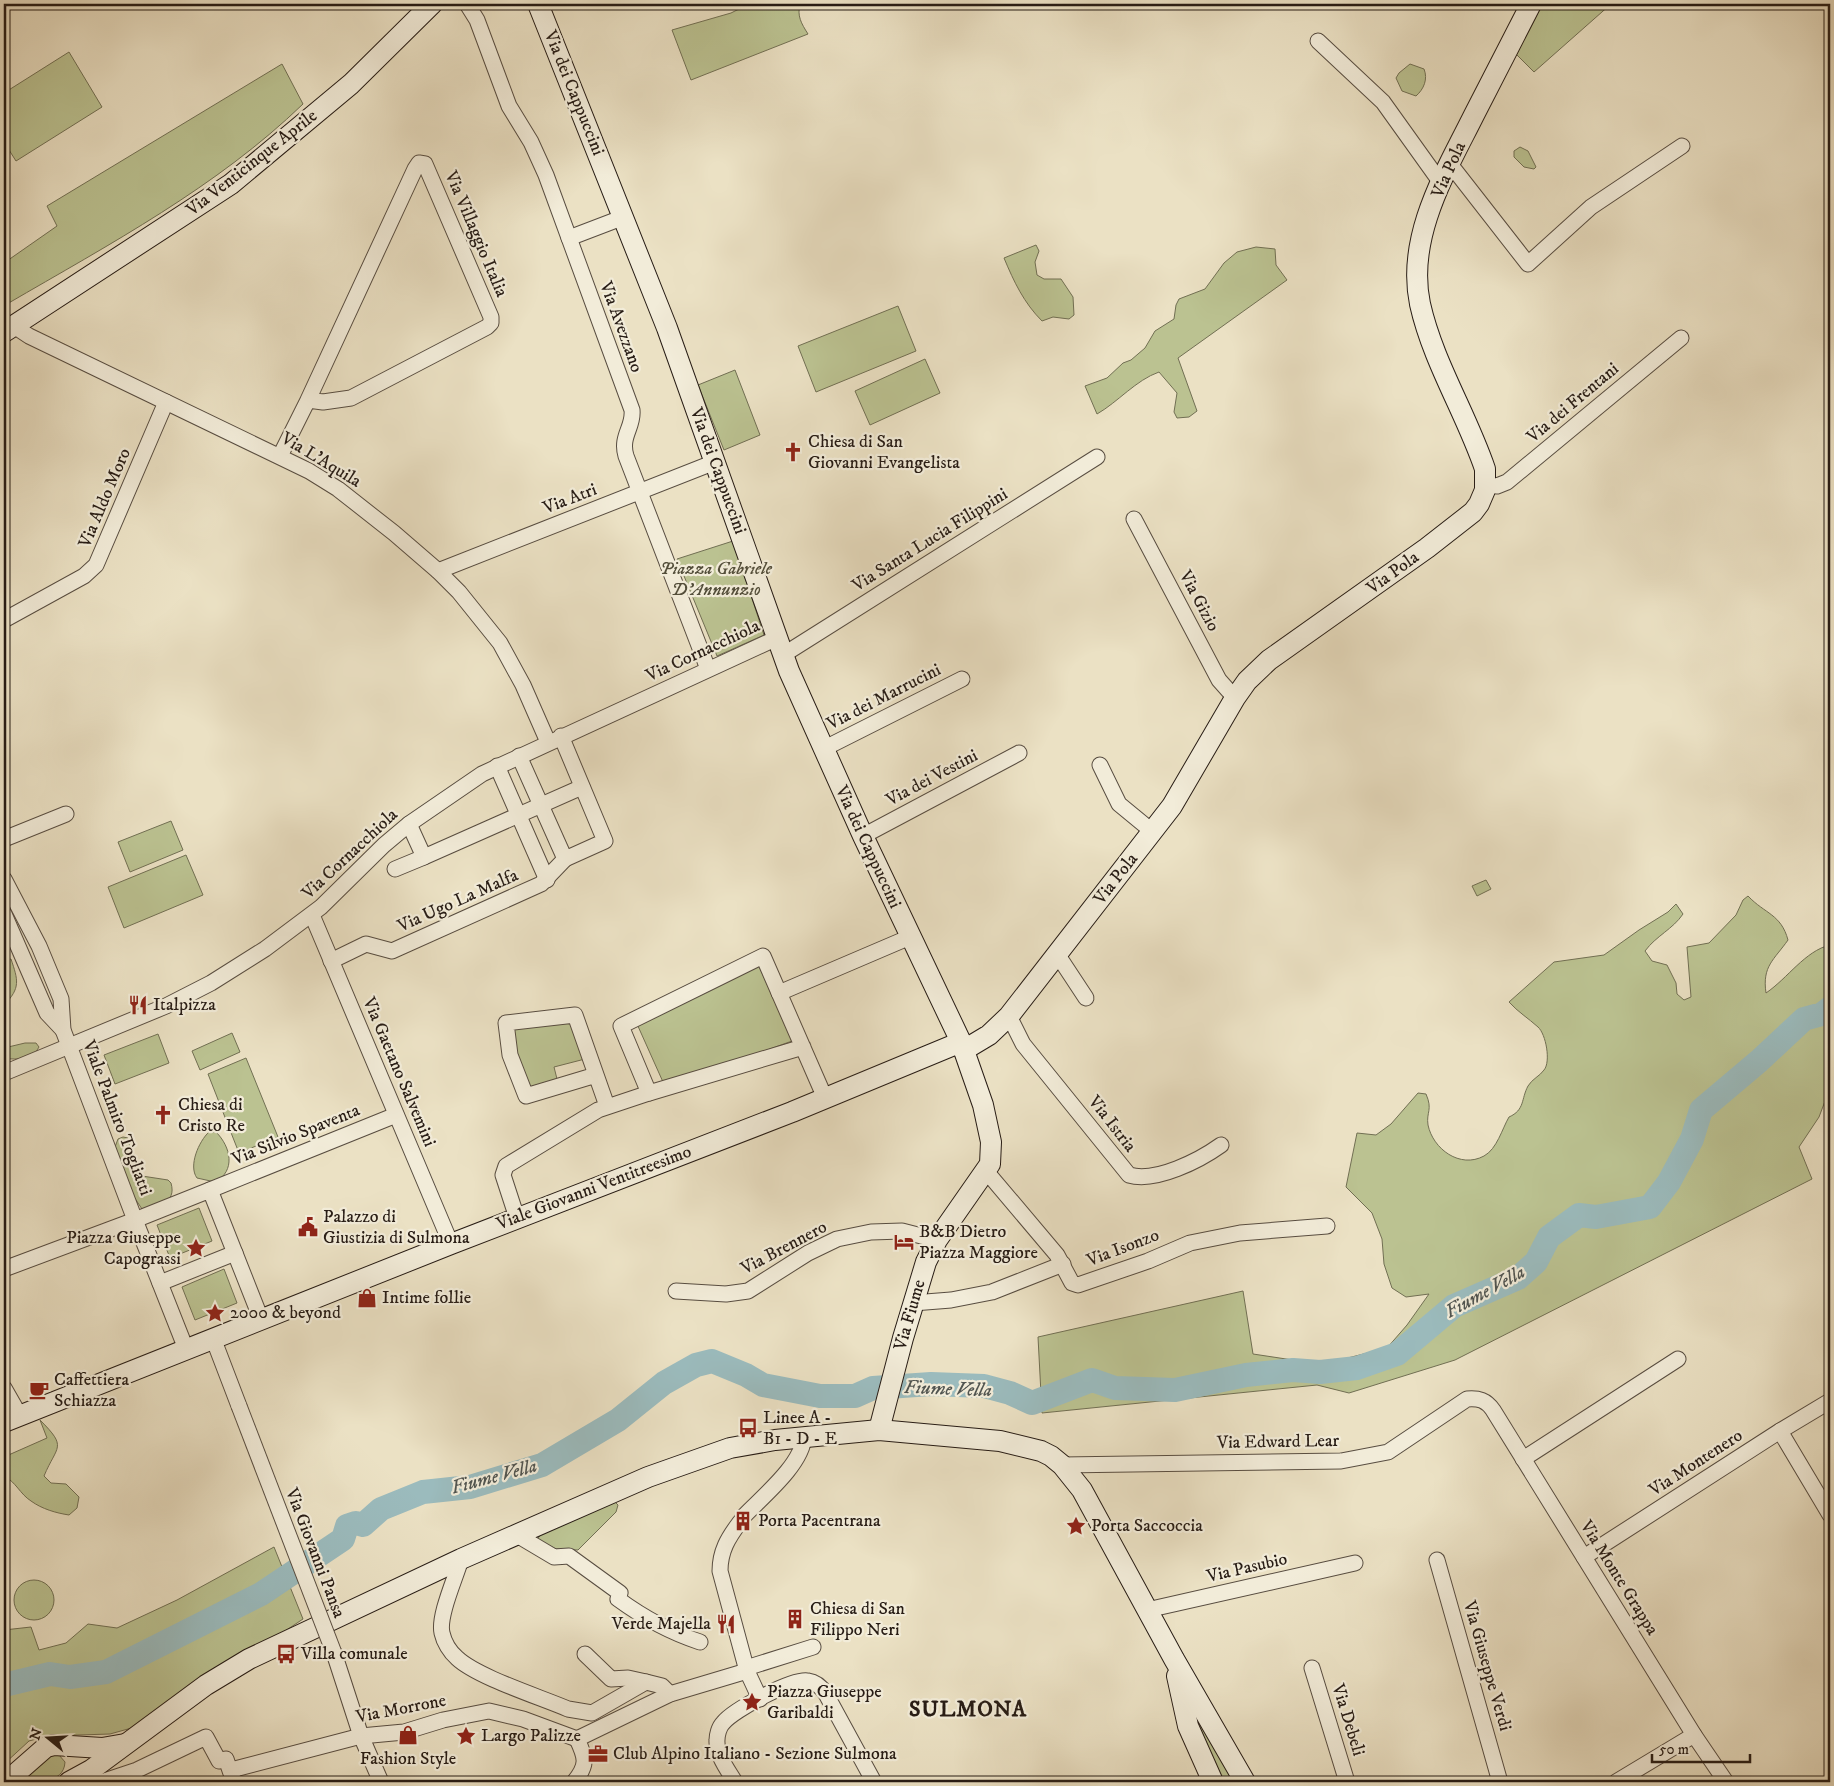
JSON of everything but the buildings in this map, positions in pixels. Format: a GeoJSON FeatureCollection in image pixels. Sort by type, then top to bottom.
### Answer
{"type":"FeatureCollection","features":[{"type":"Feature","properties":{"kind":"street","name":"Via Venticinque Aprile"},"geometry":{"type":"LineString","coordinates":[[9,329],[231,184],[351,84],[432,4]]}},
{"type":"Feature","properties":{"kind":"street","name":"Via Avezzano"},"geometry":{"type":"LineString","coordinates":[[467,4],[477,20],[509,106],[536,152],[632,410],[623,447],[708,669]]}},
{"type":"Feature","properties":{"kind":"street","name":"Via dei Cappuccini"},"geometry":{"type":"LineString","coordinates":[[538,4],[624,217],[715,462],[780,647],[823,750],[962,1046]]}},
{"type":"Feature","properties":{"kind":"street","name":"Via Pola"},"geometry":{"type":"LineString","coordinates":[[962,1046],[989,1036],[1008,1016],[1152,832],[1184,787],[1235,698],[1268,660],[1427,548],[1473,512],[1482,500],[1486,485],[1484,464],[1430,339],[1420,303],[1417,281],[1418,252],[1440,183],[1531,4]]}},
{"type":"Feature","properties":{"kind":"street"},"geometry":{"type":"LineString","coordinates":[[1318,41],[1383,102],[1440,183]]}},
{"type":"Feature","properties":{"kind":"street"},"geometry":{"type":"LineString","coordinates":[[1450,164],[1528,264],[1592,207],[1682,146]]}},
{"type":"Feature","properties":{"kind":"street","name":"Via Villaggio Italia"},"geometry":{"type":"LineString","coordinates":[[280,456],[308,400],[415,169],[419,164],[425,164],[491,318],[491,323],[487,327],[351,398],[323,402],[308,400]]}},
{"type":"Feature","properties":{"kind":"street"},"geometry":{"type":"LineString","coordinates":[[569,238],[624,217]]}},
{"type":"Feature","properties":{"kind":"street","name":"Via L'Aquila"},"geometry":{"type":"LineString","coordinates":[[9,329],[29,336],[280,456],[338,489],[438,571],[477,612],[500,643],[522,685],[582,787],[605,841],[565,859]]}},
{"type":"Feature","properties":{"kind":"street","name":"Via dei Frentani"},"geometry":{"type":"LineString","coordinates":[[1486,485],[1497,486],[1507,482],[1681,338]]}},
{"type":"Feature","properties":{"kind":"street","name":"Via Aldo Moro"},"geometry":{"type":"LineString","coordinates":[[4,620],[84,576],[96,565],[166,402]]}},
{"type":"Feature","properties":{"kind":"street","name":"Via Santa Lucia Filippini"},"geometry":{"type":"LineString","coordinates":[[780,647],[1096,457]]}},
{"type":"Feature","properties":{"kind":"street","name":"Via Atri"},"geometry":{"type":"LineString","coordinates":[[438,571],[715,462]]}},
{"type":"Feature","properties":{"kind":"street","name":"Via Gizio"},"geometry":{"type":"LineString","coordinates":[[1134,519],[1220,680],[1235,698]]}},
{"type":"Feature","properties":{"kind":"street","name":"Via Cornacchiola"},"geometry":{"type":"LineString","coordinates":[[4,1073],[166,1006],[211,982],[265,949],[312,915],[384,845],[409,824],[497,766],[708,669],[780,647]]}},
{"type":"Feature","properties":{"kind":"street","name":"Via dei Marrucini"},"geometry":{"type":"LineString","coordinates":[[823,750],[962,679]]}},
{"type":"Feature","properties":{"kind":"street","name":"Via dei Vestini"},"geometry":{"type":"LineString","coordinates":[[863,836],[1019,753]]}},
{"type":"Feature","properties":{"kind":"street"},"geometry":{"type":"LineString","coordinates":[[519,756],[565,859]]}},
{"type":"Feature","properties":{"kind":"street"},"geometry":{"type":"LineString","coordinates":[[1100,765],[1120,804],[1152,832]]}},
{"type":"Feature","properties":{"kind":"street"},"geometry":{"type":"LineString","coordinates":[[497,766],[547,880]]}},
{"type":"Feature","properties":{"kind":"street"},"geometry":{"type":"LineString","coordinates":[[395,869],[582,787]]}},
{"type":"Feature","properties":{"kind":"street"},"geometry":{"type":"LineString","coordinates":[[4,839],[66,814]]}},
{"type":"Feature","properties":{"kind":"street"},"geometry":{"type":"LineString","coordinates":[[409,824],[424,857]]}},
{"type":"Feature","properties":{"kind":"street","name":"Via Ugo La Malfa"},"geometry":{"type":"LineString","coordinates":[[331,961],[366,944],[392,951],[547,880],[565,859]]}},
{"type":"Feature","properties":{"kind":"street","name":"Viale Palmiro Togliatti"},"geometry":{"type":"LineString","coordinates":[[6,888],[39,946],[61,999],[63,1030],[136,1220]]}},
{"type":"Feature","properties":{"kind":"street","name":"Viale Palmiro Togliatti"},"geometry":{"type":"LineString","coordinates":[[4,914],[47,1013],[63,1030]]}},
{"type":"Feature","properties":{"kind":"street","name":"Via Gaetano Salvemini"},"geometry":{"type":"LineString","coordinates":[[312,915],[451,1244]]}},
{"type":"Feature","properties":{"kind":"street"},"geometry":{"type":"LineString","coordinates":[[779,993],[910,937]]}},
{"type":"Feature","properties":{"kind":"street"},"geometry":{"type":"LineString","coordinates":[[1057,954],[1086,998]]}},
{"type":"Feature","properties":{"kind":"street"},"geometry":{"type":"LineString","coordinates":[[649,1093],[620,1026],[763,956],[825,1098]]}},
{"type":"Feature","properties":{"kind":"street"},"geometry":{"type":"LineString","coordinates":[[596,1075],[526,1096],[510,1055],[506,1023],[575,1015],[607,1106]]}},
{"type":"Feature","properties":{"kind":"street","name":"Via Istria"},"geometry":{"type":"LineString","coordinates":[[1008,1016],[1023,1044],[1129,1175],[1150,1175],[1182,1167],[1221,1145]]}},
{"type":"Feature","properties":{"kind":"street","name":"Viale Giovanni Ventitreesimo"},"geometry":{"type":"LineString","coordinates":[[12,1419],[517,1218],[962,1046]]}},
{"type":"Feature","properties":{"kind":"street","name":"Via Fiume"},"geometry":{"type":"LineString","coordinates":[[879,1430],[903,1338],[926,1262],[937,1240],[986,1171],[991,1157],[990,1135],[978,1089],[962,1046]]}},
{"type":"Feature","properties":{"kind":"street"},"geometry":{"type":"LineString","coordinates":[[517,1218],[503,1175],[506,1166],[607,1106],[803,1047]]}},
{"type":"Feature","properties":{"kind":"street","name":"Via Silvio Spaventa"},"geometry":{"type":"LineString","coordinates":[[210,1190],[396,1115]]}},
{"type":"Feature","properties":{"kind":"street","name":"Via Isonzo"},"geometry":{"type":"LineString","coordinates":[[986,1171],[1063,1264],[1072,1283],[1078,1285],[1148,1261],[1190,1243],[1240,1233],[1327,1226]]}},
{"type":"Feature","properties":{"kind":"street"},"geometry":{"type":"LineString","coordinates":[[4,1269],[136,1220],[210,1190],[261,1319]]}},
{"type":"Feature","properties":{"kind":"street"},"geometry":{"type":"LineString","coordinates":[[136,1220],[186,1349]]}},
{"type":"Feature","properties":{"kind":"street","name":"Via Brennero"},"geometry":{"type":"LineString","coordinates":[[676,1291],[726,1294],[748,1291],[808,1253],[837,1239],[871,1232],[902,1231],[937,1240]]}},
{"type":"Feature","properties":{"kind":"street"},"geometry":{"type":"LineString","coordinates":[[160,1283],[235,1252]]}},
{"type":"Feature","properties":{"kind":"street"},"geometry":{"type":"LineString","coordinates":[[913,1303],[951,1300],[992,1292],[1063,1264]]}},
{"type":"Feature","properties":{"kind":"street","name":"Via Giovanni Pansa"},"geometry":{"type":"LineString","coordinates":[[213,1338],[334,1652],[361,1736],[381,1782]]}},
{"type":"Feature","properties":{"kind":"street"},"geometry":{"type":"LineString","coordinates":[[1523,1459],[1678,1359]]}},
{"type":"Feature","properties":{"kind":"street"},"geometry":{"type":"LineString","coordinates":[[4,1388],[12,1419]]}},
{"type":"Feature","properties":{"kind":"street","name":"Via Monte Grappa"},"geometry":{"type":"LineString","coordinates":[[1477,1398],[1489,1405],[1694,1735],[1726,1782]]}},
{"type":"Feature","properties":{"kind":"street","name":"Via Edward Lear"},"geometry":{"type":"LineString","coordinates":[[1062,1465],[1341,1461],[1368,1458],[1388,1452],[1457,1404],[1477,1398]]}},
{"type":"Feature","properties":{"kind":"street","name":"Via Montenero"},"geometry":{"type":"LineString","coordinates":[[1584,1557],[1830,1401]]}},
{"type":"Feature","properties":{"kind":"street"},"geometry":{"type":"LineString","coordinates":[[68,1782],[97,1778],[127,1743],[227,1671],[461,1559],[648,1478],[730,1448],[804,1437],[879,1430],[1000,1441],[1041,1451],[1062,1465],[1082,1490],[1174,1659],[1245,1782]]}},
{"type":"Feature","properties":{"kind":"street"},"geometry":{"type":"LineString","coordinates":[[1780,1431],[1830,1515]]}},
{"type":"Feature","properties":{"kind":"street"},"geometry":{"type":"LineString","coordinates":[[760,1699],[746,1669],[720,1571],[720,1558],[724,1548],[742,1520],[793,1464],[803,1446],[804,1437]]}},
{"type":"Feature","properties":{"kind":"street"},"geometry":{"type":"LineString","coordinates":[[517,1535],[554,1557],[569,1556],[620,1593],[618,1599],[636,1612],[668,1630],[700,1642]]}},
{"type":"Feature","properties":{"kind":"street"},"geometry":{"type":"LineString","coordinates":[[461,1559],[442,1621],[442,1632],[449,1649],[458,1660],[474,1670],[568,1709],[580,1712],[592,1713],[646,1682]]}},
{"type":"Feature","properties":{"kind":"street","name":"Via Giuseppe Verdi"},"geometry":{"type":"LineString","coordinates":[[1437,1560],[1500,1782]]}},
{"type":"Feature","properties":{"kind":"street","name":"Via Pasubio"},"geometry":{"type":"LineString","coordinates":[[1147,1610],[1355,1563]]}},
{"type":"Feature","properties":{"kind":"street"},"geometry":{"type":"LineString","coordinates":[[574,1782],[582,1772],[585,1757],[577,1739],[670,1694],[813,1646]]}},
{"type":"Feature","properties":{"kind":"street"},"geometry":{"type":"LineString","coordinates":[[585,1654],[611,1679],[628,1678],[662,1686],[670,1694]]}},
{"type":"Feature","properties":{"kind":"street"},"geometry":{"type":"LineString","coordinates":[[1174,1659],[1192,1739],[1213,1782]]}},
{"type":"Feature","properties":{"kind":"street","name":"Via Debeli"},"geometry":{"type":"LineString","coordinates":[[1312,1668],[1348,1782]]}},
{"type":"Feature","properties":{"kind":"street"},"geometry":{"type":"LineString","coordinates":[[735,1782],[718,1750],[718,1732],[722,1723],[760,1699],[799,1681],[808,1681],[821,1687],[874,1782]]}},
{"type":"Feature","properties":{"kind":"street"},"geometry":{"type":"LineString","coordinates":[[1183,1703],[1192,1702],[1203,1709]]}},
{"type":"Feature","properties":{"kind":"street","name":"Via Morrone"},"geometry":{"type":"LineString","coordinates":[[97,1778],[137,1770],[206,1737],[219,1761],[226,1759],[232,1776],[361,1736],[404,1732],[450,1718],[489,1711],[523,1719],[577,1739]]}},
{"type":"Feature","properties":{"kind":"street"},"geometry":{"type":"LineString","coordinates":[[1616,1782],[1633,1777],[1694,1735]]}},
{"type":"Feature","properties":{"kind":"street"},"geometry":{"type":"LineString","coordinates":[[6,1782],[46,1747],[102,1748],[127,1743]]}},
{"type":"Feature","properties":{"kind":"street"},"geometry":{"type":"LineString","coordinates":[[60,1746],[73,1753],[97,1778]]}},
{"type":"Feature","properties":{"kind":"green space"},"geometry":{"type":"Polygon","coordinates":[[[749,4],[800,4],[800,19],[808,34],[691,80],[672,30],[731,13],[749,4]]]}},
{"type":"Feature","properties":{"kind":"green space"},"geometry":{"type":"Polygon","coordinates":[[[1535,4],[1611,4],[1534,72],[1512,50],[1535,4]]]}},
{"type":"Feature","properties":{"kind":"green space"},"geometry":{"type":"Polygon","coordinates":[[[69,52],[102,107],[16,161],[4,142],[4,93],[69,52]]]}},
{"type":"Feature","properties":{"kind":"green space"},"geometry":{"type":"Polygon","coordinates":[[[282,64],[303,104],[270,134],[235,162],[161,213],[7,304],[4,299],[4,263],[57,226],[47,206],[282,64]]]}},
{"type":"Feature","properties":{"kind":"green space"},"geometry":{"type":"Polygon","coordinates":[[[1410,64],[1424,69],[1426,76],[1425,84],[1416,96],[1402,91],[1396,78],[1410,64]]]}},
{"type":"Feature","properties":{"kind":"green space"},"geometry":{"type":"Polygon","coordinates":[[[1520,147],[1528,151],[1536,167],[1534,169],[1524,167],[1514,157],[1514,151],[1520,147]]]}},
{"type":"Feature","properties":{"kind":"green space"},"geometry":{"type":"Polygon","coordinates":[[[1036,245],[1039,251],[1035,262],[1037,275],[1044,279],[1061,279],[1073,297],[1074,315],[1069,319],[1053,317],[1042,321],[1025,299],[1004,258],[1036,245]]]}},
{"type":"Feature","properties":{"kind":"green space"},"geometry":{"type":"Polygon","coordinates":[[[1256,247],[1275,249],[1276,265],[1287,280],[1178,358],[1197,411],[1189,417],[1177,418],[1174,412],[1177,393],[1159,372],[1143,380],[1097,414],[1085,386],[1107,378],[1123,363],[1131,360],[1145,348],[1155,331],[1174,319],[1179,299],[1205,289],[1224,263],[1237,252],[1256,247]]]}},
{"type":"Feature","properties":{"kind":"green space"},"geometry":{"type":"Polygon","coordinates":[[[898,306],[916,351],[816,392],[798,346],[898,306]]]}},
{"type":"Feature","properties":{"kind":"green space"},"geometry":{"type":"Polygon","coordinates":[[[925,359],[940,393],[870,425],[855,391],[925,359]]]}},
{"type":"Feature","properties":{"kind":"green space"},"geometry":{"type":"Polygon","coordinates":[[[735,370],[760,435],[724,450],[698,385],[735,370]]]}},
{"type":"Feature","properties":{"kind":"green space","name":"Piazza Gabriele D'Annunzio"},"geometry":{"type":"Polygon","coordinates":[[[733,541],[764,635],[717,656],[677,559],[733,541]]]}},
{"type":"Feature","properties":{"kind":"green space"},"geometry":{"type":"Polygon","coordinates":[[[171,821],[183,850],[130,872],[118,842],[171,821]]]}},
{"type":"Feature","properties":{"kind":"green space"},"geometry":{"type":"Polygon","coordinates":[[[186,855],[203,895],[124,928],[108,887],[186,855]]]}},
{"type":"Feature","properties":{"kind":"green space"},"geometry":{"type":"Polygon","coordinates":[[[1486,880],[1491,889],[1477,896],[1472,886],[1486,880]]]}},
{"type":"Feature","properties":{"kind":"green space"},"geometry":{"type":"Polygon","coordinates":[[[1748,896],[1777,919],[1785,931],[1788,940],[1770,964],[1766,976],[1766,993],[1813,953],[1830,945],[1830,1088],[1819,1117],[1799,1147],[1812,1179],[1455,1360],[1349,1393],[1317,1385],[1042,1413],[1038,1337],[1243,1291],[1253,1354],[1306,1362],[1336,1361],[1387,1348],[1407,1325],[1429,1294],[1406,1297],[1392,1288],[1384,1264],[1382,1239],[1372,1213],[1346,1187],[1357,1133],[1376,1135],[1391,1124],[1418,1093],[1426,1094],[1429,1104],[1428,1125],[1435,1142],[1442,1149],[1457,1158],[1466,1160],[1475,1159],[1489,1153],[1496,1144],[1509,1117],[1520,1108],[1528,1086],[1544,1070],[1547,1061],[1547,1048],[1541,1031],[1509,1002],[1554,962],[1604,955],[1668,912],[1676,904],[1683,914],[1645,951],[1652,961],[1667,965],[1676,983],[1677,994],[1684,1000],[1691,997],[1687,947],[1709,943],[1736,915],[1743,900],[1748,896]]]}},
{"type":"Feature","properties":{"kind":"green space"},"geometry":{"type":"Polygon","coordinates":[[[11,959],[16,978],[16,989],[4,1005],[4,960],[11,959]]]}},
{"type":"Feature","properties":{"kind":"green space"},"geometry":{"type":"Polygon","coordinates":[[[759,966],[792,1041],[734,1062],[663,1082],[637,1024],[759,966]]]}},
{"type":"Feature","properties":{"kind":"green space"},"geometry":{"type":"Polygon","coordinates":[[[572,1020],[585,1059],[554,1067],[557,1079],[530,1087],[517,1054],[514,1028],[572,1020]]]}},
{"type":"Feature","properties":{"kind":"green space"},"geometry":{"type":"Polygon","coordinates":[[[232,1033],[240,1052],[200,1070],[192,1051],[232,1033]]]}},
{"type":"Feature","properties":{"kind":"green space"},"geometry":{"type":"Polygon","coordinates":[[[158,1034],[169,1063],[115,1084],[104,1055],[158,1034]]]}},
{"type":"Feature","properties":{"kind":"green space"},"geometry":{"type":"Polygon","coordinates":[[[25,1043],[36,1043],[39,1047],[28,1058],[4,1059],[4,1048],[25,1043]]]}},
{"type":"Feature","properties":{"kind":"green space"},"geometry":{"type":"Polygon","coordinates":[[[246,1058],[278,1137],[239,1153],[208,1074],[246,1058]]]}},
{"type":"Feature","properties":{"kind":"green space"},"geometry":{"type":"Polygon","coordinates":[[[209,1132],[216,1132],[221,1138],[229,1158],[226,1172],[215,1182],[197,1178],[194,1167],[198,1147],[209,1132]]]}},
{"type":"Feature","properties":{"kind":"green space"},"geometry":{"type":"Polygon","coordinates":[[[128,1138],[135,1168],[142,1176],[168,1180],[171,1183],[171,1195],[159,1205],[142,1209],[134,1197],[115,1147],[118,1139],[128,1138]]]}},
{"type":"Feature","properties":{"kind":"green space"},"geometry":{"type":"Polygon","coordinates":[[[199,1208],[212,1241],[170,1258],[157,1225],[199,1208]]]}},
{"type":"Feature","properties":{"kind":"green space"},"geometry":{"type":"Polygon","coordinates":[[[224,1269],[237,1303],[195,1320],[182,1287],[224,1269]]]}},
{"type":"Feature","properties":{"kind":"green space"},"geometry":{"type":"Polygon","coordinates":[[[40,1420],[49,1429],[57,1442],[56,1452],[44,1476],[51,1483],[66,1484],[79,1497],[77,1508],[69,1515],[35,1504],[12,1481],[4,1476],[4,1457],[47,1438],[40,1420]]]}},
{"type":"Feature","properties":{"kind":"green space"},"geometry":{"type":"Polygon","coordinates":[[[615,1502],[618,1505],[616,1512],[578,1550],[556,1549],[537,1539],[549,1527],[615,1502]]]}},
{"type":"Feature","properties":{"kind":"green space"},"geometry":{"type":"Polygon","coordinates":[[[274,1547],[303,1619],[146,1724],[110,1734],[47,1736],[29,1741],[4,1764],[4,1630],[31,1627],[39,1650],[66,1643],[88,1624],[117,1628],[177,1600],[274,1547]]]}},
{"type":"Feature","properties":{"kind":"green space"},"geometry":{"type":"Polygon","coordinates":[[[34,1580],[48,1586],[54,1600],[48,1614],[34,1620],[20,1614],[14,1600],[20,1586],[34,1580]]]}},
{"type":"Feature","properties":{"kind":"green space"},"geometry":{"type":"Polygon","coordinates":[[[1193,1708],[1236,1782],[1222,1782],[1190,1711],[1193,1708]]]}},
{"type":"Feature","properties":{"kind":"green space"},"geometry":{"type":"Polygon","coordinates":[[[52,1753],[59,1755],[65,1762],[59,1775],[47,1781],[17,1782],[52,1753]]]}},
{"type":"Feature","properties":{"kind":"waterway","name":"Fiume Vella"},"geometry":{"type":"LineString","coordinates":[[4,1685],[50,1674],[70,1677],[106,1672],[261,1594],[343,1539],[347,1526],[356,1523],[363,1525],[381,1509],[423,1492],[470,1487],[542,1465],[618,1420],[664,1383],[696,1365],[712,1361],[746,1375],[763,1385],[820,1396],[855,1396],[873,1388],[931,1384],[984,1386],[1010,1393],[1032,1403],[1092,1380],[1115,1388],[1175,1390],[1246,1375],[1293,1370],[1320,1372],[1357,1368],[1397,1354],[1454,1306],[1518,1278],[1536,1262],[1549,1237],[1579,1215],[1596,1217],[1650,1207],[1669,1182],[1692,1139],[1701,1110],[1759,1061],[1804,1019],[1822,1014],[1830,1008]]}},
{"type":"Feature","properties":{"kind":"place","name":"Chiesa di San Giovanni Evangelista"},"geometry":{"type":"Point","coordinates":[793,452]}},
{"type":"Feature","properties":{"kind":"place","name":"Italpizza"},"geometry":{"type":"Point","coordinates":[138,1005]}},
{"type":"Feature","properties":{"kind":"place","name":"Chiesa di Cristo Re"},"geometry":{"type":"Point","coordinates":[163,1115]}},
{"type":"Feature","properties":{"kind":"place","name":"Palazzo di Giustizia di Sulmona"},"geometry":{"type":"Point","coordinates":[308,1227]}},
{"type":"Feature","properties":{"kind":"place","name":"B&B Dietro Piazza Maggiore"},"geometry":{"type":"Point","coordinates":[904,1242]}},
{"type":"Feature","properties":{"kind":"place","name":"Piazza Giuseppe Capograssi"},"geometry":{"type":"Point","coordinates":[196,1248]}},
{"type":"Feature","properties":{"kind":"place","name":"Intime follie"},"geometry":{"type":"Point","coordinates":[367,1298]}},
{"type":"Feature","properties":{"kind":"place","name":"2000 & beyond"},"geometry":{"type":"Point","coordinates":[215,1313]}},
{"type":"Feature","properties":{"kind":"place","name":"Caffettiera Schiazza"},"geometry":{"type":"Point","coordinates":[39,1390]}},
{"type":"Feature","properties":{"kind":"place","name":"Linee A - B1 - D - E"},"geometry":{"type":"Point","coordinates":[748,1428]}},
{"type":"Feature","properties":{"kind":"place","name":"Porta Pacentrana"},"geometry":{"type":"Point","coordinates":[743,1521]}},
{"type":"Feature","properties":{"kind":"place","name":"Porta Saccoccia"},"geometry":{"type":"Point","coordinates":[1076,1526]}},
{"type":"Feature","properties":{"kind":"place","name":"Chiesa di San Filippo Neri"},"geometry":{"type":"Point","coordinates":[795,1619]}},
{"type":"Feature","properties":{"kind":"place","name":"Verde Majella"},"geometry":{"type":"Point","coordinates":[726,1624]}},
{"type":"Feature","properties":{"kind":"place","name":"Villa comunale"},"geometry":{"type":"Point","coordinates":[286,1654]}},
{"type":"Feature","properties":{"kind":"place","name":"Piazza Giuseppe Garibaldi"},"geometry":{"type":"Point","coordinates":[752,1702]}},
{"type":"Feature","properties":{"kind":"place","name":"Fashion Style"},"geometry":{"type":"Point","coordinates":[408,1735]}},
{"type":"Feature","properties":{"kind":"place","name":"Largo Palizze"},"geometry":{"type":"Point","coordinates":[466,1736]}},
{"type":"Feature","properties":{"kind":"place","name":"Club Alpino Italiano - Sezione Sulmona"},"geometry":{"type":"Point","coordinates":[598,1754]}},
{"type":"Feature","properties":{"kind":"district","name":"SULMONA"},"geometry":{"type":"Point","coordinates":[968,1709]}}]}
